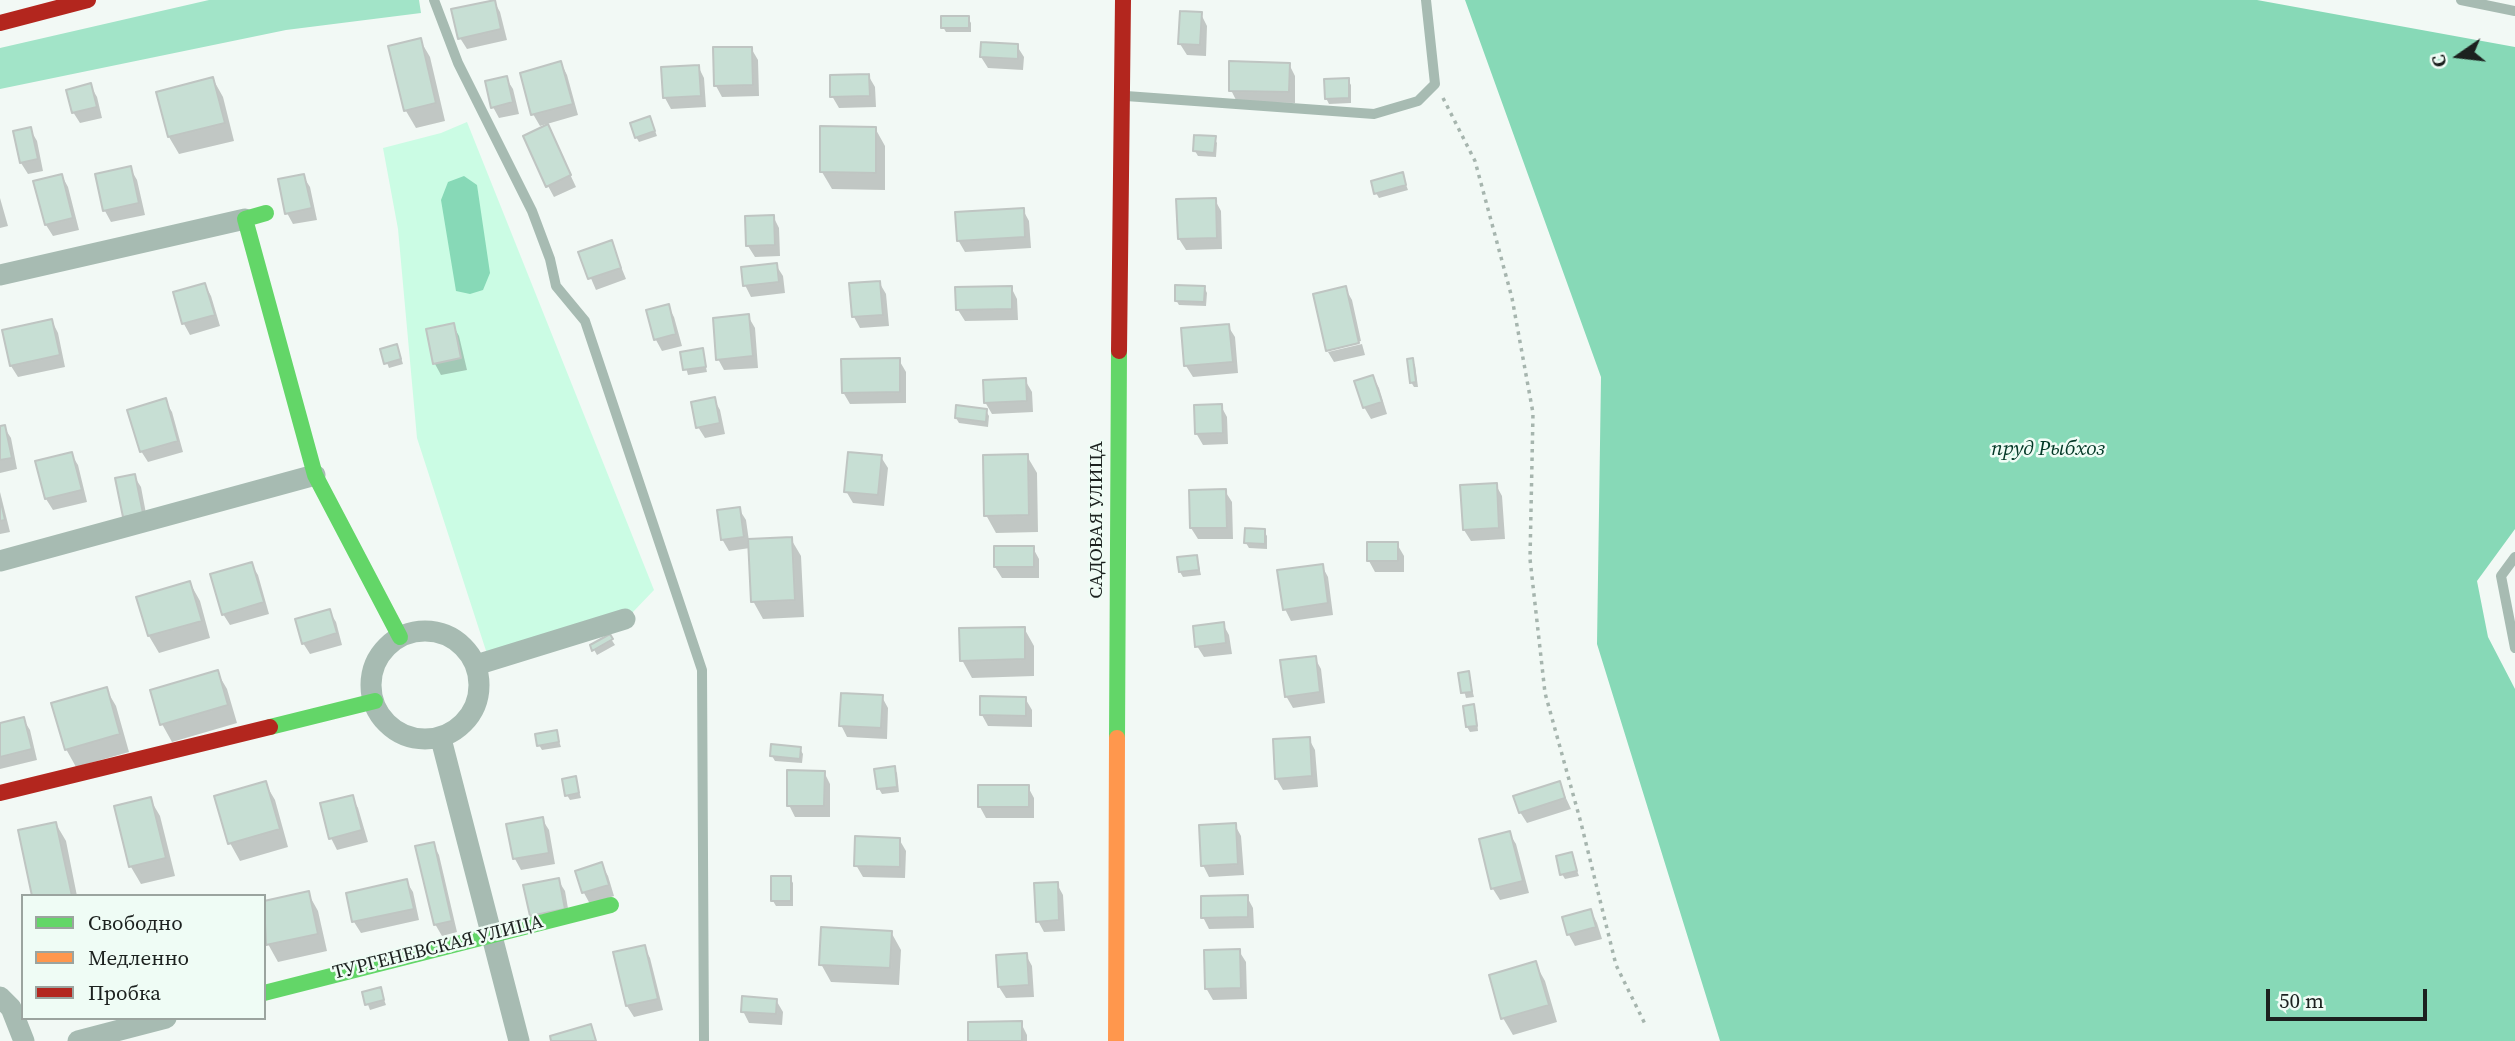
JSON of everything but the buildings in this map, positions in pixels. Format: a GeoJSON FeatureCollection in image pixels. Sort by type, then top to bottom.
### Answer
{"type":"FeatureCollection","features":[{"type":"Feature","properties":{"kind":"street"},"geometry":{"type":"LineString","coordinates":[[0,23],[88,0]]}},
{"type":"Feature","properties":{"kind":"street","name":"САДОВАЯ УЛИЦА"},"geometry":{"type":"LineString","coordinates":[[1116,1041],[1123,0]]}},
{"type":"Feature","properties":{"kind":"street"},"geometry":{"type":"LineString","coordinates":[[0,275],[266,213]]}},
{"type":"Feature","properties":{"kind":"street"},"geometry":{"type":"LineString","coordinates":[[245,219],[315,475],[400,637]]}},
{"type":"Feature","properties":{"kind":"street"},"geometry":{"type":"LineString","coordinates":[[0,561],[315,475]]}},
{"type":"Feature","properties":{"kind":"street"},"geometry":{"type":"LineString","coordinates":[[476,665],[625,619]]}},
{"type":"Feature","properties":{"kind":"street"},"geometry":{"type":"LineString","coordinates":[[422,630],[444,634],[464,646],[476,665],[480,688],[474,710],[460,728],[441,738],[418,740],[398,733],[383,720],[374,701],[370,682],[374,664],[385,648],[400,637],[422,630]]}},
{"type":"Feature","properties":{"kind":"street"},"geometry":{"type":"LineString","coordinates":[[0,793],[374,701]]}},
{"type":"Feature","properties":{"kind":"street"},"geometry":{"type":"LineString","coordinates":[[441,738],[519,1041]]}},
{"type":"Feature","properties":{"kind":"street","name":"ТУРГЕНЕВСКАЯ УЛИЦА"},"geometry":{"type":"LineString","coordinates":[[266,992],[611,905]]}},
{"type":"Feature","properties":{"kind":"street"},"geometry":{"type":"LineString","coordinates":[[0,997],[11,1008],[24,1041]]}},
{"type":"Feature","properties":{"kind":"street"},"geometry":{"type":"LineString","coordinates":[[78,1041],[158,1020]]}},
{"type":"Feature","properties":{"kind":"lane"},"geometry":{"type":"LineString","coordinates":[[434,0],[458,63],[532,211],[550,259],[556,286],[585,321],[702,670],[704,1041]]}},
{"type":"Feature","properties":{"kind":"lane"},"geometry":{"type":"LineString","coordinates":[[1121,96],[1374,114],[1418,101],[1435,84],[1426,0]]}},
{"type":"Feature","properties":{"kind":"lane"},"geometry":{"type":"LineString","coordinates":[[2461,0],[2515,11]]}},
{"type":"Feature","properties":{"kind":"lane"},"geometry":{"type":"LineString","coordinates":[[2515,557],[2501,576],[2515,648]]}},
{"type":"Feature","properties":{"kind":"path"},"geometry":{"type":"LineString","coordinates":[[1435,84],[1475,161],[1512,298],[1533,413],[1530,559],[1545,693],[1616,965],[1646,1026]]}},
{"type":"Feature","properties":{"kind":"shaded area"},"geometry":{"type":"Polygon","coordinates":[[[209,0],[419,0],[421,13],[286,30],[0,89],[0,48],[209,0]]]}},
{"type":"Feature","properties":{"kind":"shaded area"},"geometry":{"type":"Polygon","coordinates":[[[467,122],[654,590],[632,613],[489,660],[417,438],[398,229],[383,148],[441,133],[467,122]]]}},
{"type":"Feature","properties":{"kind":"water","name":"пруд Рыбхоз"},"geometry":{"type":"Polygon","coordinates":[[[1465,0],[2257,0],[2515,47],[2515,529],[2477,581],[2488,637],[2515,689],[2515,1041],[1720,1041],[1597,644],[1601,377],[1465,0]]]}},
{"type":"Feature","properties":{"kind":"water"},"geometry":{"type":"Polygon","coordinates":[[[464,176],[477,185],[490,273],[483,290],[470,294],[456,291],[441,200],[448,182],[464,176]]]}},
{"type":"Feature","properties":{"kind":"traffic: fast"},"geometry":{"type":"LineString","coordinates":[[266,213],[245,219],[315,475],[400,637]]}},
{"type":"Feature","properties":{"kind":"traffic: fast"},"geometry":{"type":"LineString","coordinates":[[1117,738],[1119,351]]}},
{"type":"Feature","properties":{"kind":"traffic: fast"},"geometry":{"type":"LineString","coordinates":[[270,727],[375,701]]}},
{"type":"Feature","properties":{"kind":"traffic: fast"},"geometry":{"type":"LineString","coordinates":[[266,992],[611,905]]}},
{"type":"Feature","properties":{"kind":"traffic: slow"},"geometry":{"type":"LineString","coordinates":[[1116,1041],[1117,738]]}},
{"type":"Feature","properties":{"kind":"traffic: jam"},"geometry":{"type":"LineString","coordinates":[[0,23],[88,0]]}},
{"type":"Feature","properties":{"kind":"traffic: jam"},"geometry":{"type":"LineString","coordinates":[[1119,351],[1123,0]]}},
{"type":"Feature","properties":{"kind":"traffic: jam"},"geometry":{"type":"LineString","coordinates":[[0,793],[270,727]]}}]}
